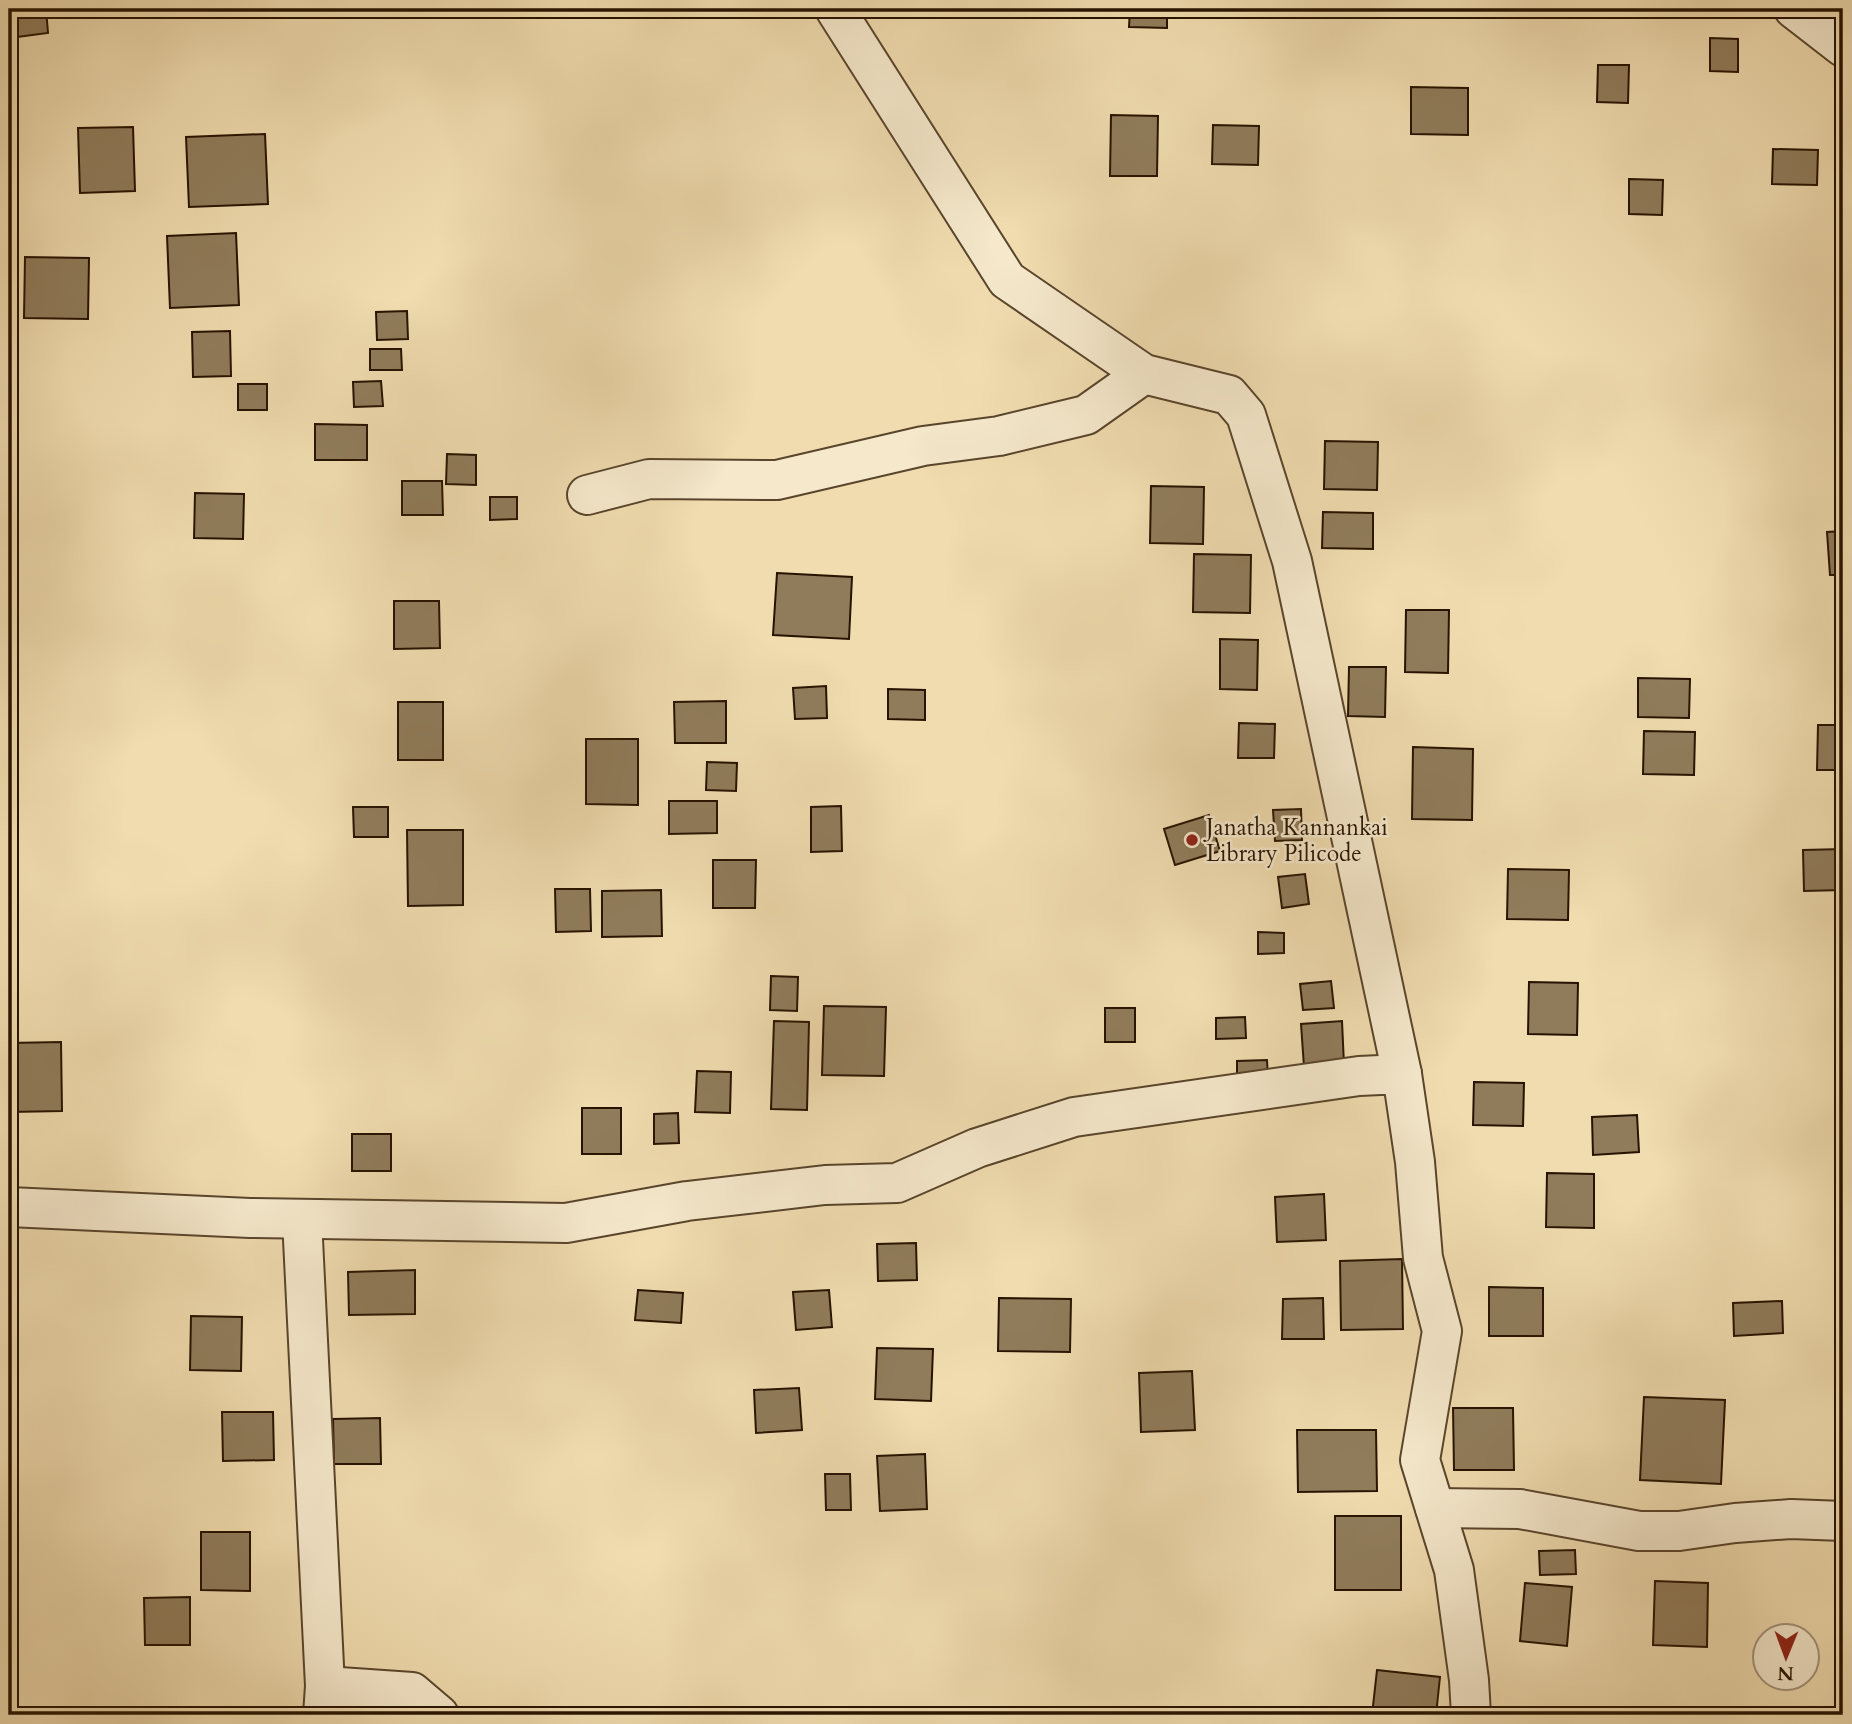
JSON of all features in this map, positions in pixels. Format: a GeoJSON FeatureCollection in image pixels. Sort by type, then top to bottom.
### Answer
{"type":"FeatureCollection","features":[{"type":"Feature","properties":{"kind":"street"},"geometry":{"type":"LineString","coordinates":[[835,9],[1007,280],[1144,374],[1229,395],[1246,415],[1292,561],[1402,1074],[1415,1162],[1423,1258],[1442,1331],[1420,1460],[1454,1570],[1471,1715]]}},
{"type":"Feature","properties":{"kind":"street"},"geometry":{"type":"LineString","coordinates":[[1794,9],[1843,47]]}},
{"type":"Feature","properties":{"kind":"street"},"geometry":{"type":"LineString","coordinates":[[587,495],[649,479],[777,480],[923,446],[999,436],[1086,415],[1144,374]]}},
{"type":"Feature","properties":{"kind":"street"},"geometry":{"type":"LineString","coordinates":[[9,1207],[302,1219],[566,1223],[687,1201],[825,1185],[897,1183],[977,1148],[1074,1117],[1359,1076],[1402,1074]]}},
{"type":"Feature","properties":{"kind":"street"},"geometry":{"type":"LineString","coordinates":[[302,1219],[324,1701],[412,1692],[439,1715]]}},
{"type":"Feature","properties":{"kind":"street"},"geometry":{"type":"LineString","coordinates":[[1435,1508],[1520,1509],[1639,1531],[1679,1531],[1791,1519],[1843,1521]]}},
{"type":"Feature","properties":{"kind":"building"},"geometry":{"type":"Polygon","coordinates":[[[9,9],[46,9],[48,33],[9,38],[9,9]]]}},
{"type":"Feature","properties":{"kind":"building"},"geometry":{"type":"Polygon","coordinates":[[[1130,9],[1167,9],[1167,28],[1129,27],[1130,9]]]}},
{"type":"Feature","properties":{"kind":"building"},"geometry":{"type":"Polygon","coordinates":[[[1710,38],[1738,39],[1738,72],[1710,71],[1710,38]]]}},
{"type":"Feature","properties":{"kind":"building"},"geometry":{"type":"Polygon","coordinates":[[[1598,65],[1629,65],[1628,103],[1597,102],[1598,65]]]}},
{"type":"Feature","properties":{"kind":"building"},"geometry":{"type":"Polygon","coordinates":[[[1411,87],[1468,88],[1468,135],[1411,134],[1411,87]]]}},
{"type":"Feature","properties":{"kind":"building"},"geometry":{"type":"Polygon","coordinates":[[[1111,115],[1158,116],[1157,176],[1110,176],[1111,115]]]}},
{"type":"Feature","properties":{"kind":"building"},"geometry":{"type":"Polygon","coordinates":[[[1213,125],[1259,126],[1258,165],[1212,164],[1213,125]]]}},
{"type":"Feature","properties":{"kind":"building"},"geometry":{"type":"Polygon","coordinates":[[[133,127],[135,191],[80,193],[78,128],[133,127]]]}},
{"type":"Feature","properties":{"kind":"building"},"geometry":{"type":"Polygon","coordinates":[[[265,134],[268,204],[189,207],[186,137],[265,134]]]}},
{"type":"Feature","properties":{"kind":"building"},"geometry":{"type":"Polygon","coordinates":[[[1773,149],[1818,150],[1817,185],[1772,184],[1773,149]]]}},
{"type":"Feature","properties":{"kind":"building"},"geometry":{"type":"Polygon","coordinates":[[[1629,179],[1663,180],[1662,215],[1629,214],[1629,179]]]}},
{"type":"Feature","properties":{"kind":"building"},"geometry":{"type":"Polygon","coordinates":[[[236,233],[239,305],[170,308],[167,236],[236,233]]]}},
{"type":"Feature","properties":{"kind":"building"},"geometry":{"type":"Polygon","coordinates":[[[25,257],[89,258],[88,319],[24,318],[25,257]]]}},
{"type":"Feature","properties":{"kind":"building"},"geometry":{"type":"Polygon","coordinates":[[[407,311],[408,339],[377,340],[376,312],[407,311]]]}},
{"type":"Feature","properties":{"kind":"building"},"geometry":{"type":"Polygon","coordinates":[[[230,331],[231,376],[193,377],[192,332],[230,331]]]}},
{"type":"Feature","properties":{"kind":"building"},"geometry":{"type":"Polygon","coordinates":[[[370,349],[401,349],[402,370],[370,370],[370,349]]]}},
{"type":"Feature","properties":{"kind":"building"},"geometry":{"type":"Polygon","coordinates":[[[381,381],[383,406],[354,407],[353,382],[381,381]]]}},
{"type":"Feature","properties":{"kind":"building"},"geometry":{"type":"Polygon","coordinates":[[[238,384],[267,384],[267,410],[238,410],[238,384]]]}},
{"type":"Feature","properties":{"kind":"building"},"geometry":{"type":"Polygon","coordinates":[[[315,424],[367,425],[367,460],[315,460],[315,424]]]}},
{"type":"Feature","properties":{"kind":"building"},"geometry":{"type":"Polygon","coordinates":[[[1325,441],[1378,442],[1377,490],[1324,489],[1325,441]]]}},
{"type":"Feature","properties":{"kind":"building"},"geometry":{"type":"Polygon","coordinates":[[[447,454],[476,455],[476,485],[446,484],[447,454]]]}},
{"type":"Feature","properties":{"kind":"building"},"geometry":{"type":"Polygon","coordinates":[[[402,481],[442,481],[443,515],[402,515],[402,481]]]}},
{"type":"Feature","properties":{"kind":"building"},"geometry":{"type":"Polygon","coordinates":[[[1151,486],[1204,487],[1203,544],[1150,543],[1151,486]]]}},
{"type":"Feature","properties":{"kind":"building"},"geometry":{"type":"Polygon","coordinates":[[[195,493],[244,494],[243,539],[194,538],[195,493]]]}},
{"type":"Feature","properties":{"kind":"building"},"geometry":{"type":"Polygon","coordinates":[[[490,497],[517,497],[517,519],[490,520],[490,497]]]}},
{"type":"Feature","properties":{"kind":"building"},"geometry":{"type":"Polygon","coordinates":[[[1323,512],[1373,513],[1373,549],[1322,548],[1323,512]]]}},
{"type":"Feature","properties":{"kind":"building"},"geometry":{"type":"Polygon","coordinates":[[[1843,531],[1843,575],[1830,575],[1827,532],[1843,531]]]}},
{"type":"Feature","properties":{"kind":"building"},"geometry":{"type":"Polygon","coordinates":[[[1194,554],[1251,555],[1250,613],[1193,612],[1194,554]]]}},
{"type":"Feature","properties":{"kind":"building"},"geometry":{"type":"Polygon","coordinates":[[[777,573],[852,577],[849,639],[773,635],[777,573]]]}},
{"type":"Feature","properties":{"kind":"building"},"geometry":{"type":"Polygon","coordinates":[[[394,601],[439,601],[440,648],[394,649],[394,601]]]}},
{"type":"Feature","properties":{"kind":"building"},"geometry":{"type":"Polygon","coordinates":[[[1406,610],[1449,610],[1448,673],[1405,672],[1406,610]]]}},
{"type":"Feature","properties":{"kind":"building"},"geometry":{"type":"Polygon","coordinates":[[[1220,639],[1258,640],[1257,690],[1220,689],[1220,639]]]}},
{"type":"Feature","properties":{"kind":"building"},"geometry":{"type":"Polygon","coordinates":[[[1349,667],[1386,667],[1385,717],[1348,716],[1349,667]]]}},
{"type":"Feature","properties":{"kind":"building"},"geometry":{"type":"Polygon","coordinates":[[[1638,678],[1690,679],[1689,718],[1638,717],[1638,678]]]}},
{"type":"Feature","properties":{"kind":"building"},"geometry":{"type":"Polygon","coordinates":[[[826,686],[827,718],[795,719],[793,688],[826,686]]]}},
{"type":"Feature","properties":{"kind":"building"},"geometry":{"type":"Polygon","coordinates":[[[888,689],[925,690],[925,720],[888,719],[888,689]]]}},
{"type":"Feature","properties":{"kind":"building"},"geometry":{"type":"Polygon","coordinates":[[[726,701],[726,743],[675,743],[674,702],[726,701]]]}},
{"type":"Feature","properties":{"kind":"building"},"geometry":{"type":"Polygon","coordinates":[[[398,702],[443,702],[443,760],[398,760],[398,702]]]}},
{"type":"Feature","properties":{"kind":"building"},"geometry":{"type":"Polygon","coordinates":[[[1239,723],[1275,724],[1274,758],[1238,758],[1239,723]]]}},
{"type":"Feature","properties":{"kind":"building"},"geometry":{"type":"Polygon","coordinates":[[[1818,725],[1843,725],[1843,770],[1817,770],[1818,725]]]}},
{"type":"Feature","properties":{"kind":"building"},"geometry":{"type":"Polygon","coordinates":[[[1644,731],[1695,732],[1694,775],[1643,774],[1644,731]]]}},
{"type":"Feature","properties":{"kind":"building"},"geometry":{"type":"Polygon","coordinates":[[[586,739],[638,739],[638,805],[586,804],[586,739]]]}},
{"type":"Feature","properties":{"kind":"building"},"geometry":{"type":"Polygon","coordinates":[[[1413,747],[1473,749],[1472,820],[1412,819],[1413,747]]]}},
{"type":"Feature","properties":{"kind":"building"},"geometry":{"type":"Polygon","coordinates":[[[707,762],[737,763],[736,791],[706,790],[707,762]]]}},
{"type":"Feature","properties":{"kind":"building"},"geometry":{"type":"Polygon","coordinates":[[[669,801],[717,801],[717,833],[669,834],[669,801]]]}},
{"type":"Feature","properties":{"kind":"building"},"geometry":{"type":"Polygon","coordinates":[[[841,806],[842,851],[811,852],[811,807],[841,806]]]}},
{"type":"Feature","properties":{"kind":"building"},"geometry":{"type":"Polygon","coordinates":[[[353,807],[388,807],[388,837],[354,837],[353,807]]]}},
{"type":"Feature","properties":{"kind":"building"},"geometry":{"type":"Polygon","coordinates":[[[1301,809],[1302,840],[1275,841],[1273,810],[1301,809]]]}},
{"type":"Feature","properties":{"kind":"building","name":"Janatha Kannankai Library Pilicode"},"geometry":{"type":"Polygon","coordinates":[[[1209,815],[1220,851],[1175,865],[1164,829],[1209,815]]]}},
{"type":"Feature","properties":{"kind":"building"},"geometry":{"type":"Polygon","coordinates":[[[407,830],[463,830],[463,905],[408,906],[407,830]]]}},
{"type":"Feature","properties":{"kind":"building"},"geometry":{"type":"Polygon","coordinates":[[[1843,849],[1843,890],[1804,891],[1803,850],[1843,849]]]}},
{"type":"Feature","properties":{"kind":"building"},"geometry":{"type":"Polygon","coordinates":[[[713,860],[756,860],[755,908],[713,908],[713,860]]]}},
{"type":"Feature","properties":{"kind":"building"},"geometry":{"type":"Polygon","coordinates":[[[1508,869],[1569,870],[1568,920],[1507,919],[1508,869]]]}},
{"type":"Feature","properties":{"kind":"building"},"geometry":{"type":"Polygon","coordinates":[[[1305,874],[1309,904],[1282,908],[1278,877],[1305,874]]]}},
{"type":"Feature","properties":{"kind":"building"},"geometry":{"type":"Polygon","coordinates":[[[555,889],[590,889],[591,931],[556,932],[555,889]]]}},
{"type":"Feature","properties":{"kind":"building"},"geometry":{"type":"Polygon","coordinates":[[[661,890],[662,936],[602,937],[602,891],[661,890]]]}},
{"type":"Feature","properties":{"kind":"building"},"geometry":{"type":"Polygon","coordinates":[[[1258,932],[1284,933],[1284,953],[1258,954],[1258,932]]]}},
{"type":"Feature","properties":{"kind":"building"},"geometry":{"type":"Polygon","coordinates":[[[771,976],[798,977],[797,1011],[770,1010],[771,976]]]}},
{"type":"Feature","properties":{"kind":"building"},"geometry":{"type":"Polygon","coordinates":[[[1331,981],[1334,1008],[1303,1010],[1300,984],[1331,981]]]}},
{"type":"Feature","properties":{"kind":"building"},"geometry":{"type":"Polygon","coordinates":[[[1529,982],[1578,983],[1577,1035],[1528,1034],[1529,982]]]}},
{"type":"Feature","properties":{"kind":"building"},"geometry":{"type":"Polygon","coordinates":[[[824,1006],[886,1007],[884,1076],[822,1075],[824,1006]]]}},
{"type":"Feature","properties":{"kind":"building"},"geometry":{"type":"Polygon","coordinates":[[[1105,1008],[1135,1008],[1135,1042],[1105,1042],[1105,1008]]]}},
{"type":"Feature","properties":{"kind":"building"},"geometry":{"type":"Polygon","coordinates":[[[1245,1017],[1246,1038],[1216,1039],[1216,1018],[1245,1017]]]}},
{"type":"Feature","properties":{"kind":"building"},"geometry":{"type":"Polygon","coordinates":[[[774,1021],[809,1022],[807,1110],[771,1109],[774,1021]]]}},
{"type":"Feature","properties":{"kind":"building"},"geometry":{"type":"Polygon","coordinates":[[[1342,1021],[1344,1065],[1304,1067],[1301,1024],[1342,1021]]]}},
{"type":"Feature","properties":{"kind":"building"},"geometry":{"type":"Polygon","coordinates":[[[61,1042],[62,1111],[9,1112],[9,1043],[61,1042]]]}},
{"type":"Feature","properties":{"kind":"building"},"geometry":{"type":"Polygon","coordinates":[[[1267,1060],[1268,1079],[1237,1081],[1237,1061],[1267,1060]]]}},
{"type":"Feature","properties":{"kind":"building"},"geometry":{"type":"Polygon","coordinates":[[[697,1071],[731,1072],[730,1113],[695,1112],[697,1071]]]}},
{"type":"Feature","properties":{"kind":"building"},"geometry":{"type":"Polygon","coordinates":[[[1474,1082],[1524,1083],[1523,1126],[1473,1125],[1474,1082]]]}},
{"type":"Feature","properties":{"kind":"building"},"geometry":{"type":"Polygon","coordinates":[[[582,1108],[621,1108],[621,1154],[582,1154],[582,1108]]]}},
{"type":"Feature","properties":{"kind":"building"},"geometry":{"type":"Polygon","coordinates":[[[678,1113],[679,1143],[654,1144],[654,1114],[678,1113]]]}},
{"type":"Feature","properties":{"kind":"building"},"geometry":{"type":"Polygon","coordinates":[[[1637,1115],[1639,1152],[1593,1155],[1592,1117],[1637,1115]]]}},
{"type":"Feature","properties":{"kind":"building"},"geometry":{"type":"Polygon","coordinates":[[[352,1134],[391,1134],[391,1171],[352,1171],[352,1134]]]}},
{"type":"Feature","properties":{"kind":"building"},"geometry":{"type":"Polygon","coordinates":[[[1547,1173],[1594,1174],[1594,1228],[1546,1227],[1547,1173]]]}},
{"type":"Feature","properties":{"kind":"building"},"geometry":{"type":"Polygon","coordinates":[[[1324,1194],[1326,1240],[1277,1242],[1275,1197],[1324,1194]]]}},
{"type":"Feature","properties":{"kind":"building"},"geometry":{"type":"Polygon","coordinates":[[[916,1243],[917,1280],[878,1281],[877,1244],[916,1243]]]}},
{"type":"Feature","properties":{"kind":"building"},"geometry":{"type":"Polygon","coordinates":[[[1402,1259],[1403,1329],[1341,1330],[1340,1261],[1402,1259]]]}},
{"type":"Feature","properties":{"kind":"building"},"geometry":{"type":"Polygon","coordinates":[[[415,1270],[415,1314],[349,1315],[348,1272],[415,1270]]]}},
{"type":"Feature","properties":{"kind":"building"},"geometry":{"type":"Polygon","coordinates":[[[1489,1287],[1543,1288],[1543,1336],[1489,1336],[1489,1287]]]}},
{"type":"Feature","properties":{"kind":"building"},"geometry":{"type":"Polygon","coordinates":[[[638,1290],[683,1293],[681,1323],[635,1320],[638,1290]]]}},
{"type":"Feature","properties":{"kind":"building"},"geometry":{"type":"Polygon","coordinates":[[[829,1290],[832,1327],[796,1330],[793,1292],[829,1290]]]}},
{"type":"Feature","properties":{"kind":"building"},"geometry":{"type":"Polygon","coordinates":[[[999,1298],[1071,1299],[1070,1352],[998,1351],[999,1298]]]}},
{"type":"Feature","properties":{"kind":"building"},"geometry":{"type":"Polygon","coordinates":[[[1323,1298],[1324,1339],[1282,1339],[1283,1299],[1323,1298]]]}},
{"type":"Feature","properties":{"kind":"building"},"geometry":{"type":"Polygon","coordinates":[[[1782,1301],[1783,1333],[1734,1336],[1733,1303],[1782,1301]]]}},
{"type":"Feature","properties":{"kind":"building"},"geometry":{"type":"Polygon","coordinates":[[[191,1316],[242,1317],[241,1371],[190,1370],[191,1316]]]}},
{"type":"Feature","properties":{"kind":"building"},"geometry":{"type":"Polygon","coordinates":[[[877,1348],[933,1349],[931,1401],[875,1399],[877,1348]]]}},
{"type":"Feature","properties":{"kind":"building"},"geometry":{"type":"Polygon","coordinates":[[[1192,1371],[1195,1430],[1141,1432],[1139,1373],[1192,1371]]]}},
{"type":"Feature","properties":{"kind":"building"},"geometry":{"type":"Polygon","coordinates":[[[799,1388],[802,1430],[756,1433],[754,1390],[799,1388]]]}},
{"type":"Feature","properties":{"kind":"building"},"geometry":{"type":"Polygon","coordinates":[[[1644,1397],[1725,1400],[1721,1484],[1640,1480],[1644,1397]]]}},
{"type":"Feature","properties":{"kind":"building"},"geometry":{"type":"Polygon","coordinates":[[[1453,1408],[1513,1408],[1514,1470],[1454,1470],[1453,1408]]]}},
{"type":"Feature","properties":{"kind":"building"},"geometry":{"type":"Polygon","coordinates":[[[222,1412],[273,1412],[274,1460],[223,1461],[222,1412]]]}},
{"type":"Feature","properties":{"kind":"building"},"geometry":{"type":"Polygon","coordinates":[[[380,1418],[381,1464],[334,1464],[333,1419],[380,1418]]]}},
{"type":"Feature","properties":{"kind":"building"},"geometry":{"type":"Polygon","coordinates":[[[1297,1430],[1376,1430],[1377,1491],[1298,1492],[1297,1430]]]}},
{"type":"Feature","properties":{"kind":"building"},"geometry":{"type":"Polygon","coordinates":[[[925,1454],[927,1509],[880,1511],[877,1456],[925,1454]]]}},
{"type":"Feature","properties":{"kind":"building"},"geometry":{"type":"Polygon","coordinates":[[[825,1474],[850,1474],[851,1510],[826,1510],[825,1474]]]}},
{"type":"Feature","properties":{"kind":"building"},"geometry":{"type":"Polygon","coordinates":[[[1335,1516],[1401,1516],[1401,1590],[1335,1590],[1335,1516]]]}},
{"type":"Feature","properties":{"kind":"building"},"geometry":{"type":"Polygon","coordinates":[[[201,1532],[250,1532],[250,1591],[201,1590],[201,1532]]]}},
{"type":"Feature","properties":{"kind":"building"},"geometry":{"type":"Polygon","coordinates":[[[1575,1550],[1576,1574],[1540,1575],[1539,1551],[1575,1550]]]}},
{"type":"Feature","properties":{"kind":"building"},"geometry":{"type":"Polygon","coordinates":[[[1655,1581],[1708,1583],[1707,1647],[1653,1645],[1655,1581]]]}},
{"type":"Feature","properties":{"kind":"building"},"geometry":{"type":"Polygon","coordinates":[[[1525,1583],[1572,1587],[1567,1646],[1520,1641],[1525,1583]]]}},
{"type":"Feature","properties":{"kind":"building"},"geometry":{"type":"Polygon","coordinates":[[[190,1597],[190,1645],[145,1645],[144,1598],[190,1597]]]}},
{"type":"Feature","properties":{"kind":"building"},"geometry":{"type":"Polygon","coordinates":[[[1377,1670],[1440,1677],[1436,1715],[1372,1715],[1377,1670]]]}},
{"type":"Feature","properties":{"kind":"place","name":"Janatha Kannankai Library Pilicode"},"geometry":{"type":"Point","coordinates":[1192,840]}}]}
